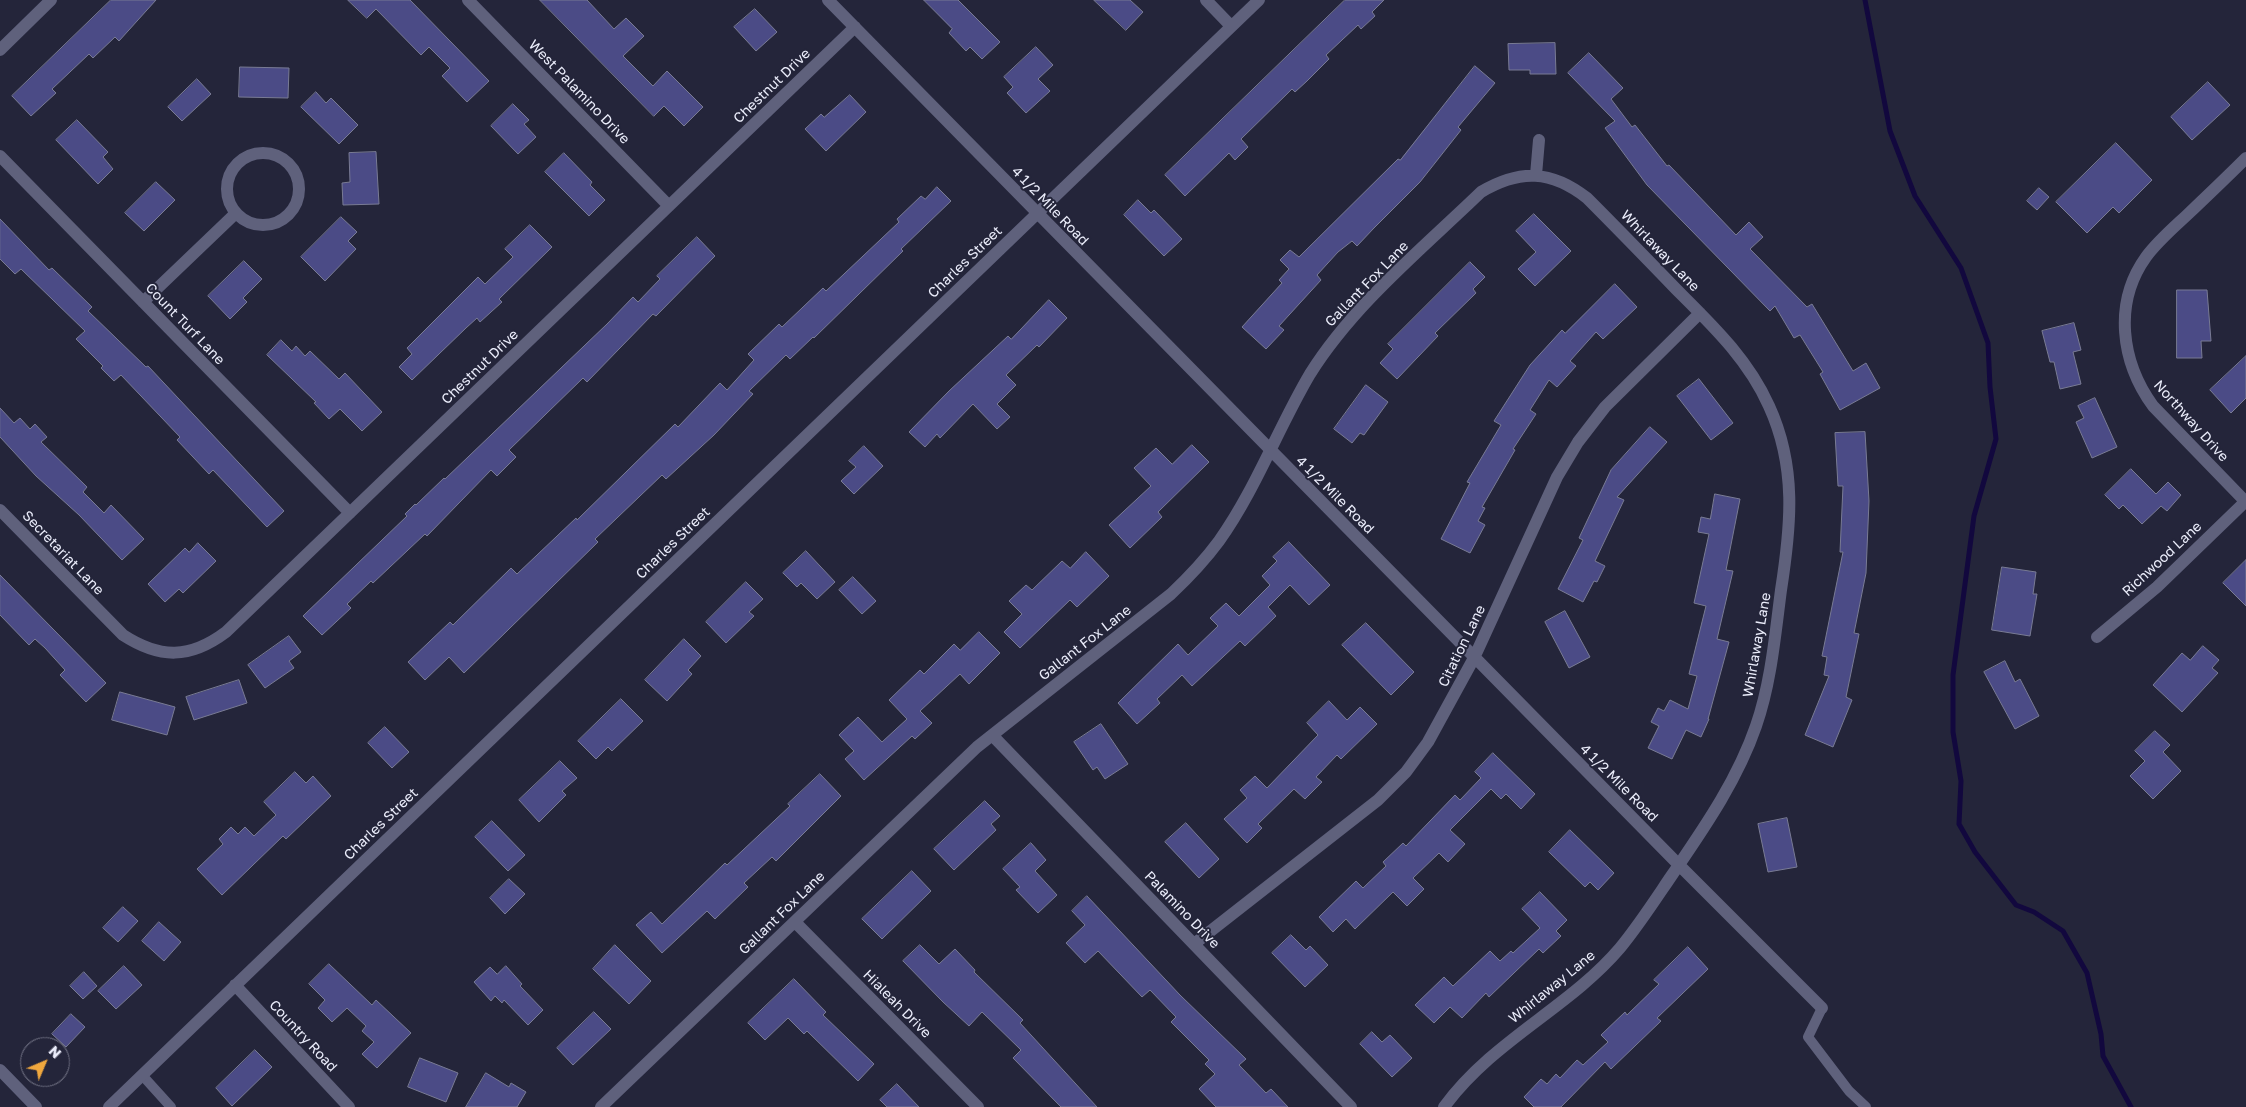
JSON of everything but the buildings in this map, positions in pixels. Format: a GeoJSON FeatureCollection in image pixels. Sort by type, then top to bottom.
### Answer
{"type":"FeatureCollection","features":[{"type":"Feature","properties":{"kind":"street"},"geometry":{"type":"LineString","coordinates":[[0,50],[51,0]]}},
{"type":"Feature","properties":{"kind":"street","name":"West Palamino Drive"},"geometry":{"type":"LineString","coordinates":[[468,0],[669,206]]}},
{"type":"Feature","properties":{"kind":"street","name":"4 1/2 Mile Road"},"geometry":{"type":"LineString","coordinates":[[828,0],[1474,658],[1822,1008]]}},
{"type":"Feature","properties":{"kind":"street"},"geometry":{"type":"LineString","coordinates":[[1206,0],[1231,26]]}},
{"type":"Feature","properties":{"kind":"street","name":"Charles Street"},"geometry":{"type":"LineString","coordinates":[[109,1107],[1259,0]]}},
{"type":"Feature","properties":{"kind":"street","name":"Chestnut Drive"},"geometry":{"type":"LineString","coordinates":[[105,617],[123,635],[139,646],[165,653],[178,654],[196,650],[213,642],[226,632],[855,27]]}},
{"type":"Feature","properties":{"kind":"street"},"geometry":{"type":"LineString","coordinates":[[1536,175],[1539,140]]}},
{"type":"Feature","properties":{"kind":"street"},"geometry":{"type":"LineString","coordinates":[[267,152],[279,156],[289,164],[296,174],[299,185],[295,207],[288,215],[278,222],[267,225],[245,220],[236,213],[230,203],[227,190],[228,178],[234,167],[243,158],[254,153],[267,152]]}},
{"type":"Feature","properties":{"kind":"street","name":"Count Turf Lane"},"geometry":{"type":"LineString","coordinates":[[0,156],[350,513]]}},
{"type":"Feature","properties":{"kind":"street","name":"Northway Drive"},"geometry":{"type":"LineString","coordinates":[[2246,158],[2162,239],[2146,258],[2132,286],[2124,323],[2126,345],[2132,368],[2142,390],[2153,406],[2246,501]]}},
{"type":"Feature","properties":{"kind":"street","name":"Whirlaway Lane"},"geometry":{"type":"LineString","coordinates":[[1444,1107],[1482,1064],[1594,974],[1620,948],[1718,806],[1740,767],[1756,725],[1767,685],[1789,541],[1791,509],[1788,470],[1780,436],[1769,406],[1752,375],[1732,346],[1587,198],[1572,186],[1536,175]]}},
{"type":"Feature","properties":{"kind":"street","name":"Gallant Fox Lane"},"geometry":{"type":"LineString","coordinates":[[606,1105],[992,734],[1172,594],[1198,568],[1225,531],[1310,374],[1336,338],[1364,305],[1481,192],[1498,182],[1518,176],[1536,175]]}},
{"type":"Feature","properties":{"kind":"street"},"geometry":{"type":"LineString","coordinates":[[143,302],[236,213]]}},
{"type":"Feature","properties":{"kind":"street","name":"Citation Lane"},"geometry":{"type":"LineString","coordinates":[[1194,944],[1385,793],[1406,772],[1428,742],[1474,658],[1557,477],[1578,442],[1605,407],[1700,313]]}},
{"type":"Feature","properties":{"kind":"street","name":"Richwood Lane"},"geometry":{"type":"LineString","coordinates":[[2097,638],[2157,587],[2246,501]]}},
{"type":"Feature","properties":{"kind":"street","name":"Secretariat Lane"},"geometry":{"type":"LineString","coordinates":[[0,510],[105,617]]}},
{"type":"Feature","properties":{"kind":"street","name":"Palamino Drive"},"geometry":{"type":"LineString","coordinates":[[992,734],[1351,1107]]}},
{"type":"Feature","properties":{"kind":"street","name":"Hialeah Drive"},"geometry":{"type":"LineString","coordinates":[[795,922],[978,1107]]}},
{"type":"Feature","properties":{"kind":"street","name":"Country Road"},"geometry":{"type":"LineString","coordinates":[[235,985],[349,1107]]}},
{"type":"Feature","properties":{"kind":"street"},"geometry":{"type":"LineString","coordinates":[[0,1070],[36,1107]]}},
{"type":"Feature","properties":{"kind":"lane"},"geometry":{"type":"LineString","coordinates":[[1822,1008],[1808,1037],[1849,1091],[1866,1107]]}},
{"type":"Feature","properties":{"kind":"lane"},"geometry":{"type":"LineString","coordinates":[[142,1075],[170,1107]]}},
{"type":"Feature","properties":{"kind":"waterway"},"geometry":{"type":"LineString","coordinates":[[1865,0],[1890,131],[1915,196],[1961,268],[1988,343],[1990,387],[1996,439],[1974,516],[1953,675],[1953,732],[1961,781],[1959,824],[1975,852],[2016,905],[2034,912],[2063,931],[2087,973],[2101,1034],[2103,1056],[2131,1107]]}}]}
